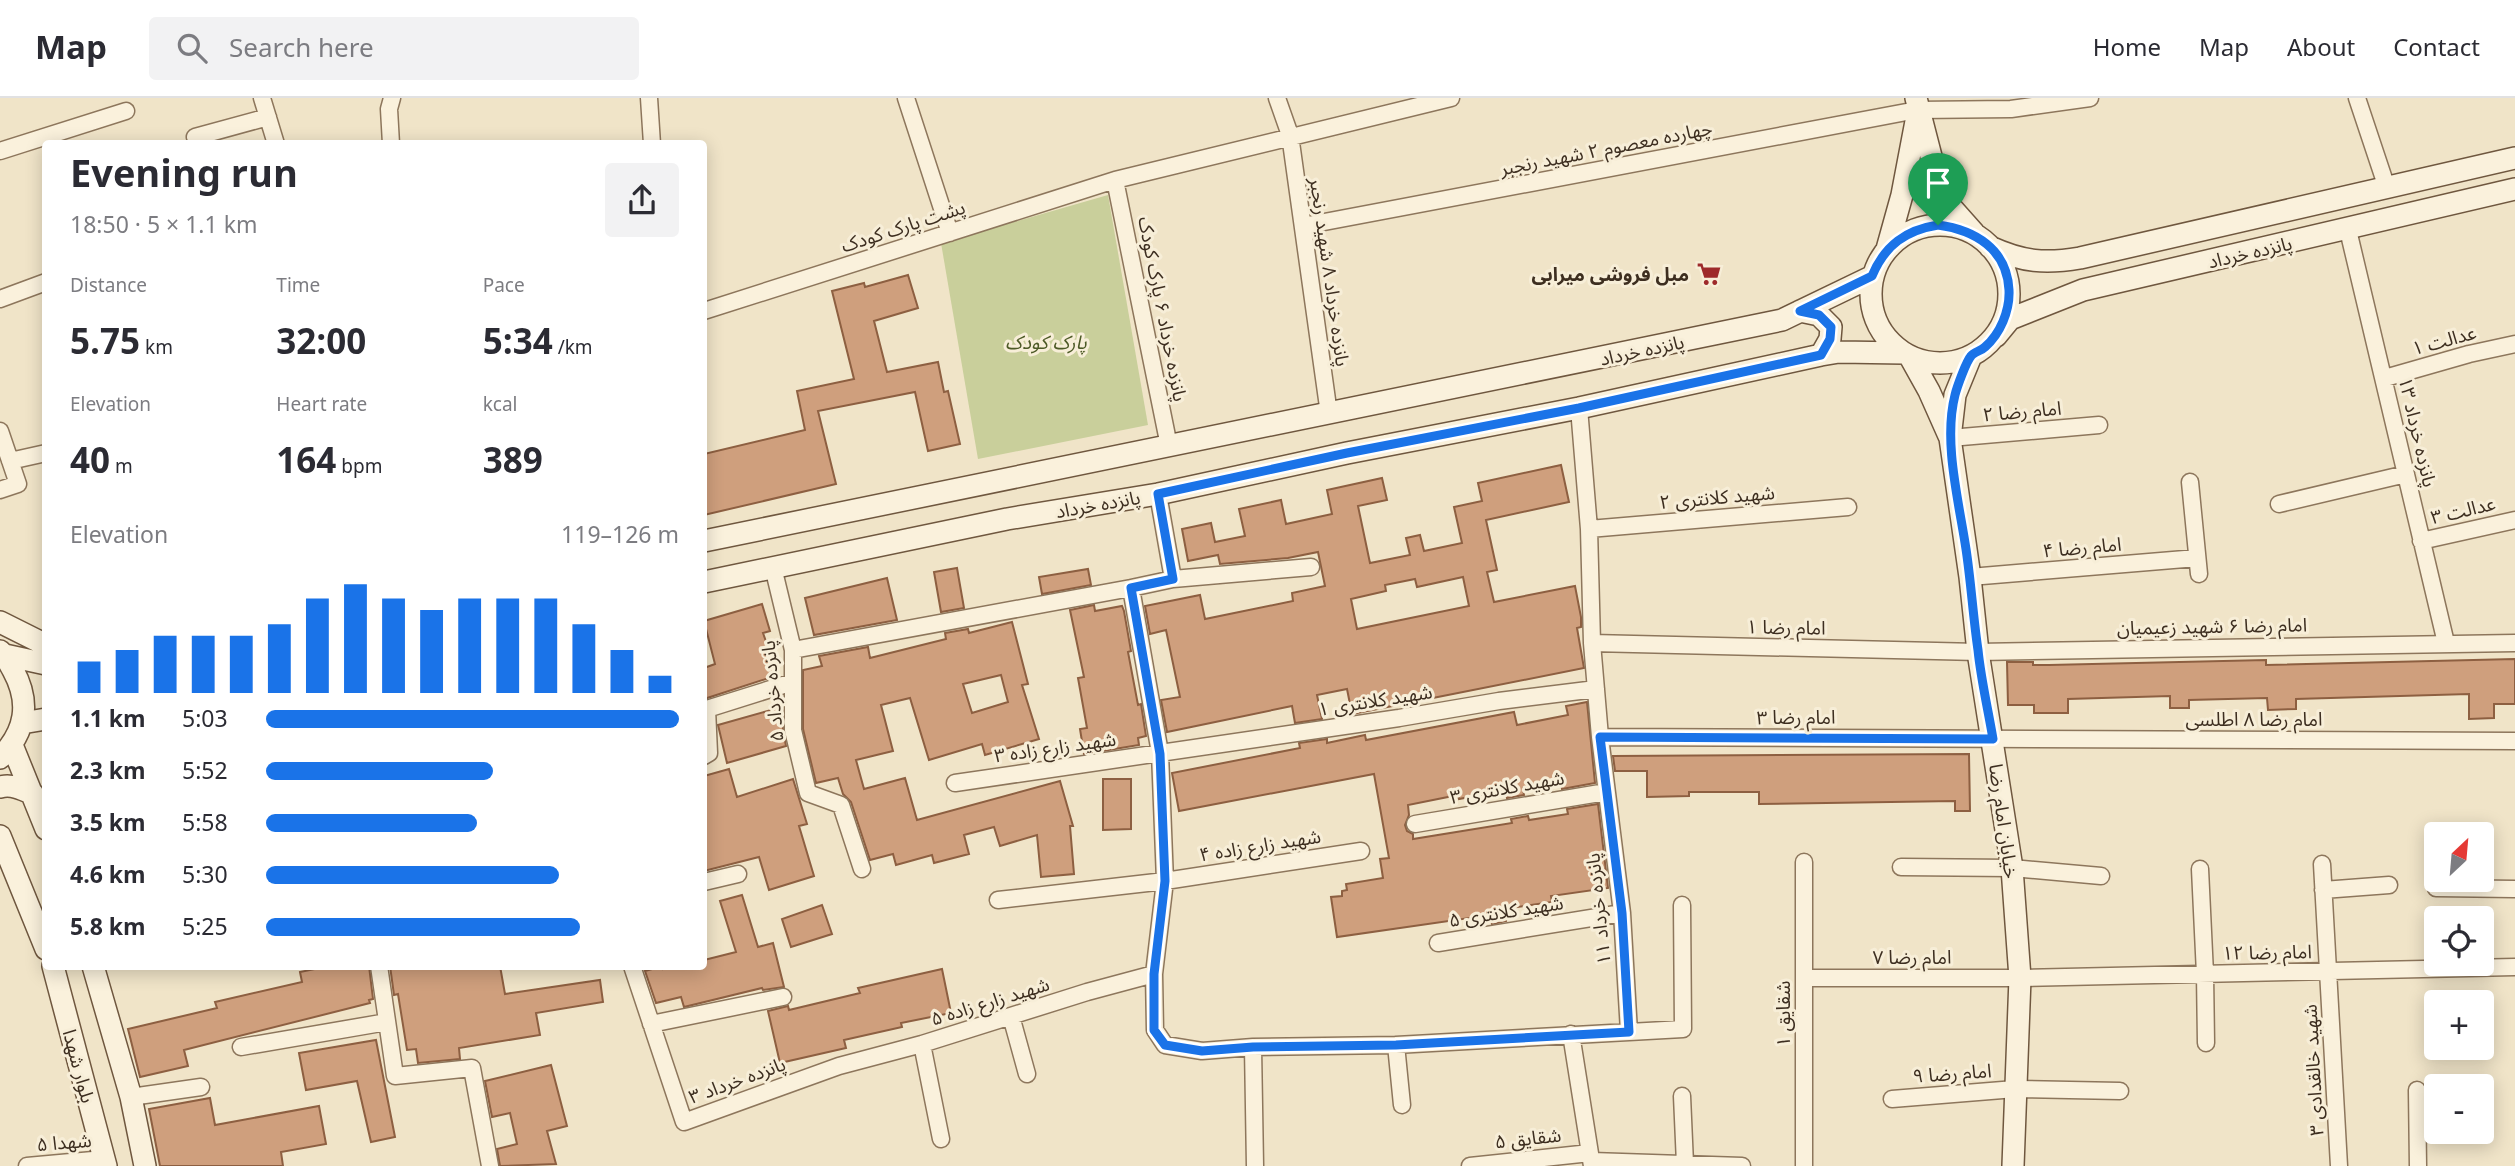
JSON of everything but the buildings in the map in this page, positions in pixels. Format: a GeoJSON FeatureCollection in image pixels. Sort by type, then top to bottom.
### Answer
{"type":"FeatureCollection","features":[{"type":"Feature","properties":{"kind":"main road"},"geometry":{"type":"LineString","coordinates":[[1917,104],[1936,173],[1950,206],[1983,241],[2004,267],[2009,290],[2006,314],[1996,336],[1971,356],[1951,363],[1930,363],[1907,355],[1890,343],[1876,323],[1870,299],[1872,276],[1887,249],[1901,236],[1919,228],[1938,225],[1957,227],[1983,241]]}},
{"type":"Feature","properties":{"kind":"main road"},"geometry":{"type":"LineString","coordinates":[[1887,249],[1902,195],[1917,104]]}},
{"type":"Feature","properties":{"kind":"main road","name":"پانزده خرداد"},"geometry":{"type":"LineString","coordinates":[[1983,241],[2030,261],[2051,263],[2515,158]]}},
{"type":"Feature","properties":{"kind":"main road","name":"پانزده خرداد"},"geometry":{"type":"LineString","coordinates":[[1996,336],[2010,319],[2083,290],[2515,189]]}},
{"type":"Feature","properties":{"kind":"main road","name":"پانزده خرداد"},"geometry":{"type":"LineString","coordinates":[[707,540],[1782,320],[1872,276]]}},
{"type":"Feature","properties":{"kind":"main road"},"geometry":{"type":"LineString","coordinates":[[1800,311],[1819,315],[1831,327],[1830,339],[1821,355]]}},
{"type":"Feature","properties":{"kind":"main road","name":"پانزده خرداد"},"geometry":{"type":"LineString","coordinates":[[707,581],[1007,519],[1158,494],[1347,453],[1579,408],[1821,355],[1839,352],[1907,355]]}},
{"type":"Feature","properties":{"kind":"main road"},"geometry":{"type":"LineString","coordinates":[[1907,355],[1929,391],[1950,438]]}},
{"type":"Feature","properties":{"kind":"main road","name":"خیابان امام رضا"},"geometry":{"type":"LineString","coordinates":[[1971,356],[1955,395],[1950,438],[1978,652],[2012,868],[2020,978],[2013,1166]]}},
{"type":"Feature","properties":{"kind":"main road"},"geometry":{"type":"LineString","coordinates":[[0,622],[42,643]]}},
{"type":"Feature","properties":{"kind":"main road"},"geometry":{"type":"LineString","coordinates":[[2,653],[42,662]]}},
{"type":"Feature","properties":{"kind":"main road"},"geometry":{"type":"LineString","coordinates":[[2,653],[22,687],[24,705],[22,723],[6,752],[33,794],[42,814]]}},
{"type":"Feature","properties":{"kind":"main road"},"geometry":{"type":"LineString","coordinates":[[22,723],[42,720]]}},
{"type":"Feature","properties":{"kind":"main road"},"geometry":{"type":"LineString","coordinates":[[0,787],[19,788],[33,794]]}},
{"type":"Feature","properties":{"kind":"main road"},"geometry":{"type":"LineString","coordinates":[[0,836],[5,869],[42,941]]}},
{"type":"Feature","properties":{"kind":"main road","name":"بلوار شهدا"},"geometry":{"type":"LineString","coordinates":[[54,970],[105,1163]]}},
{"type":"Feature","properties":{"kind":"main road"},"geometry":{"type":"LineString","coordinates":[[94,970],[131,1097],[145,1166]]}},
{"type":"Feature","properties":{"kind":"street"},"geometry":{"type":"LineString","coordinates":[[262,98],[275,140]]}},
{"type":"Feature","properties":{"kind":"street"},"geometry":{"type":"LineString","coordinates":[[391,140],[389,109],[393,98]]}},
{"type":"Feature","properties":{"kind":"street"},"geometry":{"type":"LineString","coordinates":[[649,98],[652,140]]}},
{"type":"Feature","properties":{"kind":"street"},"geometry":{"type":"LineString","coordinates":[[906,98],[950,233]]}},
{"type":"Feature","properties":{"kind":"street","name":"پانزده خرداد ۸ شهید رنجبر"},"geometry":{"type":"LineString","coordinates":[[1277,98],[1290,135],[1329,414]]}},
{"type":"Feature","properties":{"kind":"street","name":"پشت پارک کودک"},"geometry":{"type":"LineString","coordinates":[[707,310],[1115,180],[1290,135],[1451,98]]}},
{"type":"Feature","properties":{"kind":"street","name":"چهارده معصوم ۲ شهید رنجبر"},"geometry":{"type":"LineString","coordinates":[[1303,226],[1917,104],[2011,109],[2090,98]]}},
{"type":"Feature","properties":{"kind":"street"},"geometry":{"type":"LineString","coordinates":[[2357,98],[2388,188]]}},
{"type":"Feature","properties":{"kind":"street"},"geometry":{"type":"LineString","coordinates":[[0,151],[126,111]]}},
{"type":"Feature","properties":{"kind":"street"},"geometry":{"type":"LineString","coordinates":[[195,137],[268,117]]}},
{"type":"Feature","properties":{"kind":"street","name":"پانزده خرداد ۶ پارک کودک"},"geometry":{"type":"LineString","coordinates":[[1115,180],[1169,446]]}},
{"type":"Feature","properties":{"kind":"street","name":"پانزده خرداد ۱۳"},"geometry":{"type":"LineString","coordinates":[[2348,230],[2446,643]]}},
{"type":"Feature","properties":{"kind":"street"},"geometry":{"type":"LineString","coordinates":[[0,299],[42,283]]}},
{"type":"Feature","properties":{"kind":"street","name":"عدالت ۱"},"geometry":{"type":"LineString","coordinates":[[2385,378],[2515,344]]}},
{"type":"Feature","properties":{"kind":"street","name":"پانزده خرداد ۱۱"},"geometry":{"type":"LineString","coordinates":[[1579,408],[1589,529],[1592,643],[1606,792],[1622,913],[1629,1032]]}},
{"type":"Feature","properties":{"kind":"street","name":"امام رضا ۲"},"geometry":{"type":"LineString","coordinates":[[1950,438],[2099,425]]}},
{"type":"Feature","properties":{"kind":"street"},"geometry":{"type":"LineString","coordinates":[[0,431],[18,484],[0,490]]}},
{"type":"Feature","properties":{"kind":"street"},"geometry":{"type":"LineString","coordinates":[[10,461],[42,454]]}},
{"type":"Feature","properties":{"kind":"street"},"geometry":{"type":"LineString","coordinates":[[2279,504],[2406,474]]}},
{"type":"Feature","properties":{"kind":"street","name":"امام رضا ۴"},"geometry":{"type":"LineString","coordinates":[[1970,577],[2198,566],[2190,482]]}},
{"type":"Feature","properties":{"kind":"street"},"geometry":{"type":"LineString","coordinates":[[1158,494],[1173,579]]}},
{"type":"Feature","properties":{"kind":"street","name":"شهید کلانتری ۲"},"geometry":{"type":"LineString","coordinates":[[1589,529],[1848,507]]}},
{"type":"Feature","properties":{"kind":"street","name":"عدالت ۳"},"geometry":{"type":"LineString","coordinates":[[2421,541],[2515,520]]}},
{"type":"Feature","properties":{"kind":"street","name":"پانزده خرداد ۵"},"geometry":{"type":"LineString","coordinates":[[773,567],[793,650],[793,730],[808,793],[841,805],[862,869]]}},
{"type":"Feature","properties":{"kind":"street"},"geometry":{"type":"LineString","coordinates":[[793,650],[1173,579],[1311,567]]}},
{"type":"Feature","properties":{"kind":"street"},"geometry":{"type":"LineString","coordinates":[[1131,588],[1160,754],[1165,881],[1154,974],[1154,1030],[1165,1045],[1202,1051],[1253,1047],[1396,1045],[1683,1029],[1682,905]]}},
{"type":"Feature","properties":{"kind":"street","name":"امام رضا ۱"},"geometry":{"type":"LineString","coordinates":[[1592,643],[1978,652]]}},
{"type":"Feature","properties":{"kind":"street","name":"امام رضا ۶ شهید زعیمیان"},"geometry":{"type":"LineString","coordinates":[[1978,652],[2515,643]]}},
{"type":"Feature","properties":{"kind":"street"},"geometry":{"type":"LineString","coordinates":[[707,754],[707,709],[793,682]]}},
{"type":"Feature","properties":{"kind":"street","name":"شهید کلانتری ۱"},"geometry":{"type":"LineString","coordinates":[[1160,754],[1499,701],[1596,689]]}},
{"type":"Feature","properties":{"kind":"street","name":"امام رضا ۳"},"geometry":{"type":"LineString","coordinates":[[1600,737],[1993,739]]}},
{"type":"Feature","properties":{"kind":"street","name":"امام رضا ۸ اطلسی"},"geometry":{"type":"LineString","coordinates":[[1993,739],[2515,741]]}},
{"type":"Feature","properties":{"kind":"street","name":"شهید زارع زاده ۳"},"geometry":{"type":"LineString","coordinates":[[955,783],[1160,754]]}},
{"type":"Feature","properties":{"kind":"street","name":"شهید کلانتری ۳"},"geometry":{"type":"LineString","coordinates":[[1415,824],[1606,792]]}},
{"type":"Feature","properties":{"kind":"street","name":"شهید زارع زاده ۴"},"geometry":{"type":"LineString","coordinates":[[998,900],[1165,881],[1362,850]]}},
{"type":"Feature","properties":{"kind":"street","name":"شقایق ۱"},"geometry":{"type":"LineString","coordinates":[[1804,862],[1804,1166]]}},
{"type":"Feature","properties":{"kind":"street","name":"شهید خالقدادی ۳"},"geometry":{"type":"LineString","coordinates":[[2322,864],[2339,1166]]}},
{"type":"Feature","properties":{"kind":"street"},"geometry":{"type":"LineString","coordinates":[[1900,867],[2012,868],[2101,876]]}},
{"type":"Feature","properties":{"kind":"street"},"geometry":{"type":"LineString","coordinates":[[2200,869],[2206,1043]]}},
{"type":"Feature","properties":{"kind":"street"},"geometry":{"type":"LineString","coordinates":[[707,881],[738,874]]}},
{"type":"Feature","properties":{"kind":"street"},"geometry":{"type":"LineString","coordinates":[[2323,890],[2389,885]]}},
{"type":"Feature","properties":{"kind":"street"},"geometry":{"type":"LineString","coordinates":[[2494,889],[2515,889]]}},
{"type":"Feature","properties":{"kind":"street","name":"شهید کلانتری ۵"},"geometry":{"type":"LineString","coordinates":[[1438,943],[1622,913]]}},
{"type":"Feature","properties":{"kind":"street","name":"امام رضا ۱۲"},"geometry":{"type":"LineString","coordinates":[[2020,978],[2515,967]]}},
{"type":"Feature","properties":{"kind":"street"},"geometry":{"type":"LineString","coordinates":[[380,970],[395,1076],[472,1068],[490,1166]]}},
{"type":"Feature","properties":{"kind":"street","name":"پانزده خرداد ۳"},"geometry":{"type":"LineString","coordinates":[[633,970],[684,1122],[839,1066]]}},
{"type":"Feature","properties":{"kind":"street","name":"شهید زارع زاده ۵"},"geometry":{"type":"LineString","coordinates":[[839,1066],[922,1044],[1154,974]]}},
{"type":"Feature","properties":{"kind":"street","name":"امام رضا ۷"},"geometry":{"type":"LineString","coordinates":[[1804,978],[2020,978]]}},
{"type":"Feature","properties":{"kind":"street"},"geometry":{"type":"LineString","coordinates":[[651,1024],[783,997]]}},
{"type":"Feature","properties":{"kind":"street"},"geometry":{"type":"LineString","coordinates":[[1011,1016],[1027,1074]]}},
{"type":"Feature","properties":{"kind":"street"},"geometry":{"type":"LineString","coordinates":[[241,1047],[387,1022]]}},
{"type":"Feature","properties":{"kind":"street"},"geometry":{"type":"LineString","coordinates":[[1571,1034],[1591,1160]]}},
{"type":"Feature","properties":{"kind":"street"},"geometry":{"type":"LineString","coordinates":[[922,1044],[941,1139]]}},
{"type":"Feature","properties":{"kind":"street"},"geometry":{"type":"LineString","coordinates":[[1396,1045],[1402,1105]]}},
{"type":"Feature","properties":{"kind":"street"},"geometry":{"type":"LineString","coordinates":[[1253,1047],[1255,1166]]}},
{"type":"Feature","properties":{"kind":"street"},"geometry":{"type":"LineString","coordinates":[[131,1097],[201,1087]]}},
{"type":"Feature","properties":{"kind":"street","name":"امام رضا ۹"},"geometry":{"type":"LineString","coordinates":[[1892,1098],[2015,1089],[2120,1091]]}},
{"type":"Feature","properties":{"kind":"street"},"geometry":{"type":"LineString","coordinates":[[2417,1090],[2418,1166]]}},
{"type":"Feature","properties":{"kind":"street"},"geometry":{"type":"LineString","coordinates":[[1682,1096],[1685,1164]]}},
{"type":"Feature","properties":{"kind":"street","name":"شقایق ۵"},"geometry":{"type":"LineString","coordinates":[[1470,1166],[1591,1160],[1742,1166]]}},
{"type":"Feature","properties":{"kind":"street","name":"شهدا ۵"},"geometry":{"type":"LineString","coordinates":[[27,1166],[105,1163]]}},
{"type":"Feature","properties":{"kind":"green space","name":"پارک کودک"},"geometry":{"type":"Polygon","coordinates":[[[1108,195],[1148,425],[978,459],[941,243],[1108,195]]]}},
{"type":"Feature","properties":{"kind":"place","name":"مبل فروشی میرابی"},"geometry":{"type":"Point","coordinates":[1709,274]}},
{"type":"Feature","properties":{"kind":"route"},"geometry":{"type":"LineString","coordinates":[[1938,225],[1957,227],[1975,234],[1990,247],[2004,267],[2009,290],[2006,314],[1996,336],[1971,356],[1955,395],[1950,438],[1978,652],[1993,739],[1600,737],[1622,913],[1629,1032],[1396,1045],[1253,1047],[1202,1051],[1165,1045],[1154,1030],[1154,974],[1165,881],[1160,754],[1131,588],[1173,579],[1158,494],[1347,453],[1579,408],[1821,355],[1830,339],[1831,327],[1819,315],[1800,311],[1872,276],[1878,261],[1901,236],[1919,228],[1938,225]]}}]}
